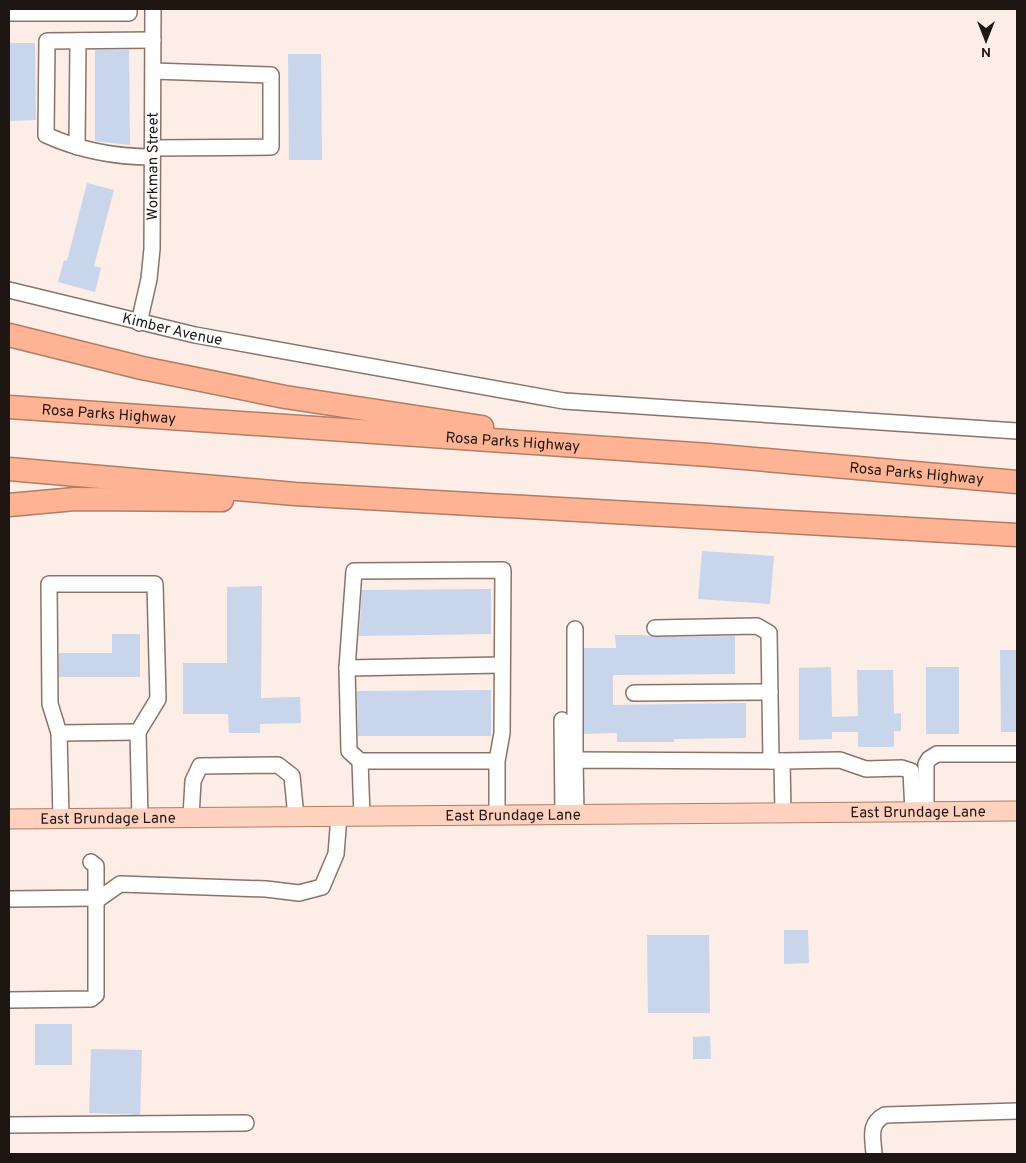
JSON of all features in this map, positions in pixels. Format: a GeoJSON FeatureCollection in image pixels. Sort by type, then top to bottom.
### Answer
{"type":"FeatureCollection","features":[{"type":"Feature","properties":{"kind":"highway"},"geometry":{"type":"LineString","coordinates":[[9,335],[190,378],[285,397],[503,430],[555,445]]}},
{"type":"Feature","properties":{"kind":"highway","name":"Rosa Parks Highway"},"geometry":{"type":"LineString","coordinates":[[9,408],[709,455],[1017,482]]}},
{"type":"Feature","properties":{"kind":"highway"},"geometry":{"type":"LineString","coordinates":[[9,469],[295,494],[1017,535]]}},
{"type":"Feature","properties":{"kind":"highway"},"geometry":{"type":"LineString","coordinates":[[9,504],[104,499],[239,500],[295,494]]}},
{"type":"Feature","properties":{"kind":"main road","name":"East Brundage Lane"},"geometry":{"type":"LineString","coordinates":[[9,819],[1017,811]]}},
{"type":"Feature","properties":{"kind":"street"},"geometry":{"type":"LineString","coordinates":[[9,13],[129,13],[129,9]]}},
{"type":"Feature","properties":{"kind":"street","name":"Workman Street"},"geometry":{"type":"LineString","coordinates":[[139,323],[149,279],[152,249],[153,9]]}},
{"type":"Feature","properties":{"kind":"street"},"geometry":{"type":"LineString","coordinates":[[153,40],[47,41],[46,135],[77,147],[132,157],[153,153],[271,147],[271,75],[153,72]]}},
{"type":"Feature","properties":{"kind":"street"},"geometry":{"type":"LineString","coordinates":[[77,147],[78,41]]}},
{"type":"Feature","properties":{"kind":"street","name":"Kimber Avenue"},"geometry":{"type":"LineString","coordinates":[[9,290],[139,323],[336,362],[564,401],[1017,431]]}},
{"type":"Feature","properties":{"kind":"street"},"geometry":{"type":"LineString","coordinates":[[362,816],[360,762],[349,751],[347,668],[354,571],[503,570],[502,733],[497,761],[497,815]]}},
{"type":"Feature","properties":{"kind":"street"},"geometry":{"type":"LineString","coordinates":[[61,818],[59,733],[50,704],[49,584],[156,584],[158,699],[138,732],[140,818]]}},
{"type":"Feature","properties":{"kind":"street"},"geometry":{"type":"LineString","coordinates":[[655,628],[757,626],[769,633],[770,692],[783,813]]}},
{"type":"Feature","properties":{"kind":"street"},"geometry":{"type":"LineString","coordinates":[[569,814],[575,760],[575,629]]}},
{"type":"Feature","properties":{"kind":"street"},"geometry":{"type":"LineString","coordinates":[[347,668],[501,665]]}},
{"type":"Feature","properties":{"kind":"street"},"geometry":{"type":"LineString","coordinates":[[634,693],[770,692]]}},
{"type":"Feature","properties":{"kind":"street"},"geometry":{"type":"LineString","coordinates":[[562,720],[569,814]]}},
{"type":"Feature","properties":{"kind":"street"},"geometry":{"type":"LineString","coordinates":[[59,733],[138,732]]}},
{"type":"Feature","properties":{"kind":"street"},"geometry":{"type":"LineString","coordinates":[[920,812],[928,759],[937,754],[1017,754]]}},
{"type":"Feature","properties":{"kind":"street"},"geometry":{"type":"LineString","coordinates":[[575,760],[840,760],[866,769],[907,769],[912,771],[920,812]]}},
{"type":"Feature","properties":{"kind":"street"},"geometry":{"type":"LineString","coordinates":[[360,762],[497,761]]}},
{"type":"Feature","properties":{"kind":"street"},"geometry":{"type":"LineString","coordinates":[[191,817],[193,781],[200,766],[278,764],[292,776],[296,816]]}},
{"type":"Feature","properties":{"kind":"street"},"geometry":{"type":"LineString","coordinates":[[9,899],[96,899],[120,884],[266,889],[299,892],[322,887],[336,854],[339,816]]}},
{"type":"Feature","properties":{"kind":"street"},"geometry":{"type":"LineString","coordinates":[[9,1000],[91,999],[96,995],[96,866],[91,862]]}},
{"type":"Feature","properties":{"kind":"street"},"geometry":{"type":"LineString","coordinates":[[874,1154],[873,1125],[875,1121],[885,1115],[1017,1111]]}},
{"type":"Feature","properties":{"kind":"street"},"geometry":{"type":"LineString","coordinates":[[9,1124],[246,1123]]}},
{"type":"Feature","properties":{"kind":"building"},"geometry":{"type":"Polygon","coordinates":[[[9,43],[35,43],[36,120],[9,121],[9,43]]]}},
{"type":"Feature","properties":{"kind":"building"},"geometry":{"type":"Polygon","coordinates":[[[95,50],[129,50],[130,145],[95,141],[95,50]]]}},
{"type":"Feature","properties":{"kind":"building"},"geometry":{"type":"Polygon","coordinates":[[[288,54],[321,54],[322,160],[289,160],[288,54]]]}},
{"type":"Feature","properties":{"kind":"building"},"geometry":{"type":"Polygon","coordinates":[[[87,183],[114,190],[94,266],[101,268],[95,292],[58,282],[64,260],[67,261],[87,183]]]}},
{"type":"Feature","properties":{"kind":"building"},"geometry":{"type":"Polygon","coordinates":[[[702,551],[774,556],[770,604],[698,599],[702,551]]]}},
{"type":"Feature","properties":{"kind":"building"},"geometry":{"type":"Polygon","coordinates":[[[262,586],[261,698],[300,697],[301,723],[260,724],[260,733],[229,733],[228,714],[183,714],[183,663],[227,663],[227,587],[262,586]]]}},
{"type":"Feature","properties":{"kind":"building"},"geometry":{"type":"Polygon","coordinates":[[[491,589],[491,634],[359,636],[362,590],[491,589]]]}},
{"type":"Feature","properties":{"kind":"building"},"geometry":{"type":"Polygon","coordinates":[[[112,634],[140,634],[140,677],[59,677],[59,653],[112,653],[112,634]]]}},
{"type":"Feature","properties":{"kind":"building"},"geometry":{"type":"Polygon","coordinates":[[[615,635],[655,637],[735,636],[735,674],[613,675],[613,705],[746,703],[746,738],[674,739],[674,742],[617,742],[617,733],[584,734],[584,648],[616,648],[615,635]]]}},
{"type":"Feature","properties":{"kind":"building"},"geometry":{"type":"Polygon","coordinates":[[[1000,650],[1017,650],[1017,732],[1001,732],[1000,650]]]}},
{"type":"Feature","properties":{"kind":"building"},"geometry":{"type":"Polygon","coordinates":[[[831,667],[832,717],[858,716],[857,670],[893,670],[894,714],[901,713],[901,731],[894,731],[894,747],[858,747],[858,732],[832,732],[832,739],[799,740],[799,668],[831,667]]]}},
{"type":"Feature","properties":{"kind":"building"},"geometry":{"type":"Polygon","coordinates":[[[926,667],[959,667],[959,734],[926,734],[926,667]]]}},
{"type":"Feature","properties":{"kind":"building"},"geometry":{"type":"Polygon","coordinates":[[[491,690],[491,736],[358,736],[357,691],[491,690]]]}},
{"type":"Feature","properties":{"kind":"building"},"geometry":{"type":"Polygon","coordinates":[[[784,930],[808,930],[809,963],[784,964],[784,930]]]}},
{"type":"Feature","properties":{"kind":"building"},"geometry":{"type":"Polygon","coordinates":[[[647,935],[709,935],[710,1013],[648,1013],[647,935]]]}},
{"type":"Feature","properties":{"kind":"building"},"geometry":{"type":"Polygon","coordinates":[[[35,1024],[72,1024],[72,1065],[35,1065],[35,1024]]]}},
{"type":"Feature","properties":{"kind":"building"},"geometry":{"type":"Polygon","coordinates":[[[710,1036],[711,1059],[693,1059],[693,1037],[710,1036]]]}},
{"type":"Feature","properties":{"kind":"building"},"geometry":{"type":"Polygon","coordinates":[[[91,1049],[142,1050],[140,1115],[89,1113],[91,1049]]]}}]}
